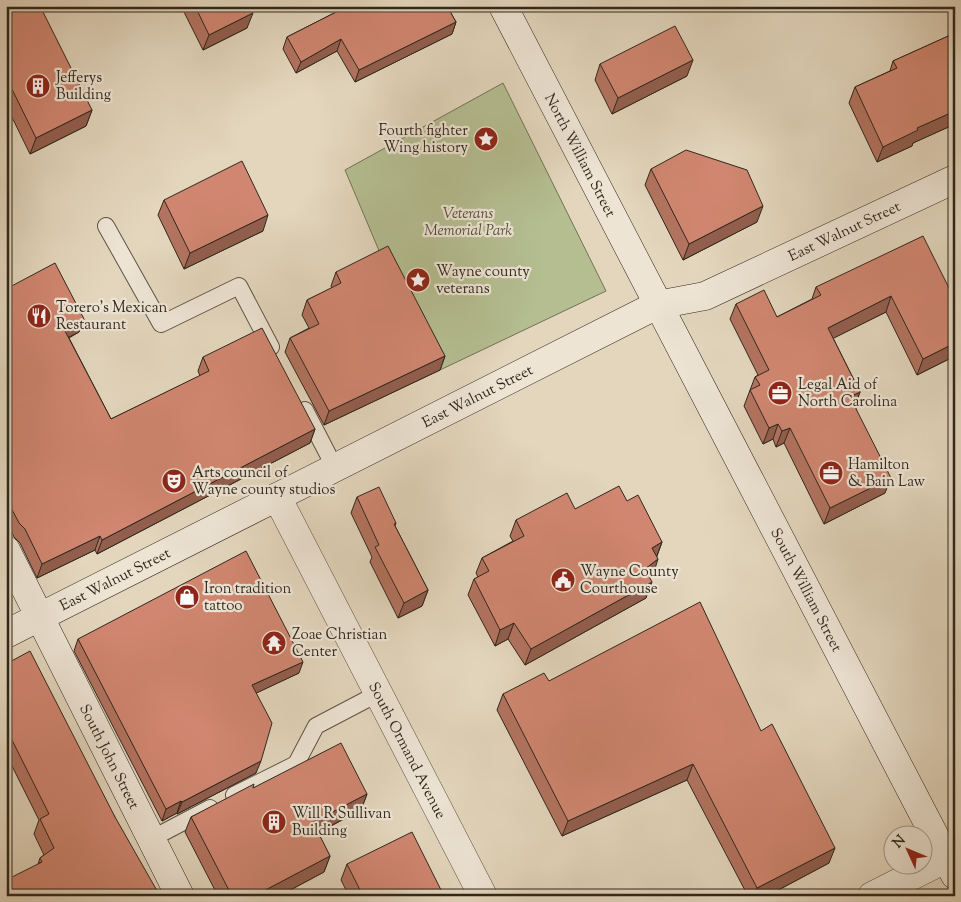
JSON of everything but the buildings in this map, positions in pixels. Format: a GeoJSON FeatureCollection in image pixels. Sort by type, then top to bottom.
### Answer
{"type":"FeatureCollection","features":[{"type":"Feature","properties":{"kind":"street","name":"North William Street"},"geometry":{"type":"LineString","coordinates":[[503,6],[657,305]]}},
{"type":"Feature","properties":{"kind":"street","name":"East Walnut Street"},"geometry":{"type":"LineString","coordinates":[[6,634],[657,305],[705,296],[955,179]]}},
{"type":"Feature","properties":{"kind":"street","name":"South William Street"},"geometry":{"type":"LineString","coordinates":[[657,305],[952,862]]}},
{"type":"Feature","properties":{"kind":"street","name":"South Ormand Avenue"},"geometry":{"type":"LineString","coordinates":[[278,497],[483,896]]}},
{"type":"Feature","properties":{"kind":"street","name":"South John Street"},"geometry":{"type":"LineString","coordinates":[[6,550],[180,896]]}},
{"type":"Feature","properties":{"kind":"street"},"geometry":{"type":"LineString","coordinates":[[872,896],[952,862]]}},
{"type":"Feature","properties":{"kind":"lane"},"geometry":{"type":"LineString","coordinates":[[106,226],[161,324],[238,286],[280,364]]}},
{"type":"Feature","properties":{"kind":"lane"},"geometry":{"type":"LineString","coordinates":[[298,398],[335,468]]}},
{"type":"Feature","properties":{"kind":"lane"},"geometry":{"type":"LineString","coordinates":[[151,839],[296,764],[316,726],[379,694]]}},
{"type":"Feature","properties":{"kind":"green space","name":"Veterans Memorial Park"},"geometry":{"type":"Polygon","coordinates":[[[503,83],[606,291],[440,370],[383,260],[345,170],[503,83]]]}},
{"type":"Feature","properties":{"kind":"place","name":"Jefferys Building"},"geometry":{"type":"Point","coordinates":[38,86]}},
{"type":"Feature","properties":{"kind":"place","name":"Fourth fighter Wing history"},"geometry":{"type":"Point","coordinates":[486,139]}},
{"type":"Feature","properties":{"kind":"place","name":"Wayne county veterans"},"geometry":{"type":"Point","coordinates":[418,280]}},
{"type":"Feature","properties":{"kind":"place","name":"Torero's Mexican Restaurant"},"geometry":{"type":"Point","coordinates":[39,316]}},
{"type":"Feature","properties":{"kind":"place","name":"Legal Aid of North Carolina"},"geometry":{"type":"Point","coordinates":[780,393]}},
{"type":"Feature","properties":{"kind":"place","name":"Hamilton & Bain Law"},"geometry":{"type":"Point","coordinates":[831,473]}},
{"type":"Feature","properties":{"kind":"place","name":"Arts council of Wayne county studios"},"geometry":{"type":"Point","coordinates":[174,481]}},
{"type":"Feature","properties":{"kind":"place","name":"Wayne County Courthouse"},"geometry":{"type":"Point","coordinates":[563,580]}},
{"type":"Feature","properties":{"kind":"place","name":"Iron tradition tattoo"},"geometry":{"type":"Point","coordinates":[187,597]}},
{"type":"Feature","properties":{"kind":"place","name":"Zoae Christian Center"},"geometry":{"type":"Point","coordinates":[274,643]}},
{"type":"Feature","properties":{"kind":"place","name":"Will R Sullivan Building"},"geometry":{"type":"Point","coordinates":[274,822]}}]}
